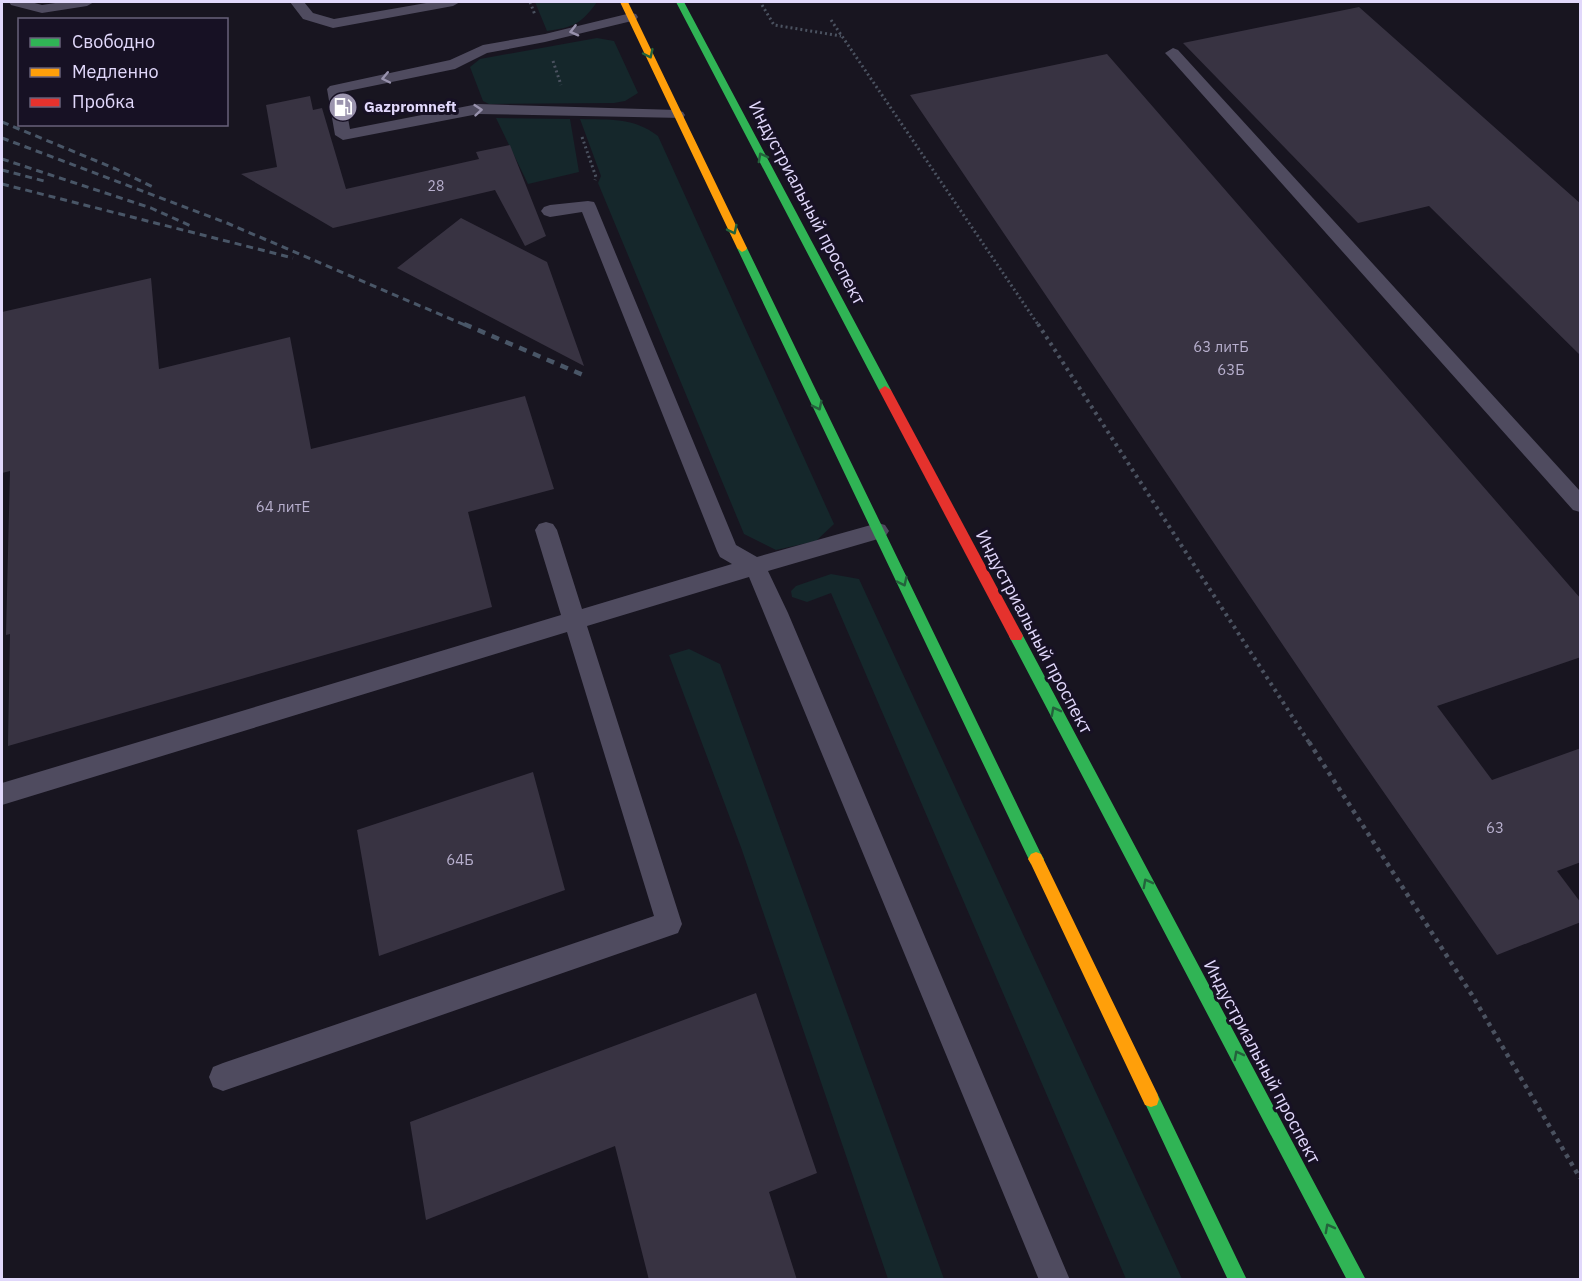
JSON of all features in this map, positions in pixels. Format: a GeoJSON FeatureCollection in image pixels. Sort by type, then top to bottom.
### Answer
{"type":"FeatureCollection","features":[{"type":"Feature","properties":{"kind":"main road"},"geometry":{"type":"LineString","coordinates":[[624,2],[1238,1280]]}},
{"type":"Feature","properties":{"kind":"main road","name":"Индустриальный проспект"},"geometry":{"type":"LineString","coordinates":[[681,2],[1357,1280]]}},
{"type":"Feature","properties":{"kind":"lane"},"geometry":{"type":"LineString","coordinates":[[16,2],[42,9],[87,2]]}},
{"type":"Feature","properties":{"kind":"lane"},"geometry":{"type":"LineString","coordinates":[[297,2],[308,16],[333,24],[453,2]]}},
{"type":"Feature","properties":{"kind":"lane"},"geometry":{"type":"LineString","coordinates":[[631,16],[545,38],[483,49],[455,64],[335,88],[343,135],[478,109],[677,115]]}},
{"type":"Feature","properties":{"kind":"lane"},"geometry":{"type":"LineString","coordinates":[[1173,53],[1581,504]]}},
{"type":"Feature","properties":{"kind":"lane"},"geometry":{"type":"LineString","coordinates":[[550,211],[588,206],[728,551],[755,566],[791,646],[1055,1280]]}},
{"type":"Feature","properties":{"kind":"lane"},"geometry":{"type":"LineString","coordinates":[[223,1077],[669,924],[546,530]]}},
{"type":"Feature","properties":{"kind":"lane"},"geometry":{"type":"LineString","coordinates":[[2,794],[755,566],[878,531]]}},
{"type":"Feature","properties":{"kind":"path"},"geometry":{"type":"LineString","coordinates":[[762,5],[774,25],[842,36]]}},
{"type":"Feature","properties":{"kind":"path"},"geometry":{"type":"LineString","coordinates":[[831,20],[1079,386],[1472,995],[1581,1178]]}},
{"type":"Feature","properties":{"kind":"shaded area"},"geometry":{"type":"Polygon","coordinates":[[[535,2],[597,2],[576,23],[547,31],[535,2]]]}},
{"type":"Feature","properties":{"kind":"shaded area"},"geometry":{"type":"Polygon","coordinates":[[[597,38],[614,41],[638,93],[625,101],[489,104],[483,101],[470,67],[480,59],[597,38]]]}},
{"type":"Feature","properties":{"kind":"shaded area"},"geometry":{"type":"Polygon","coordinates":[[[496,118],[570,119],[579,172],[528,184],[496,118]]]}},
{"type":"Feature","properties":{"kind":"shaded area"},"geometry":{"type":"Polygon","coordinates":[[[580,119],[630,123],[639,125],[658,136],[834,524],[816,541],[776,550],[744,534],[598,183],[601,176],[580,119]]]}},
{"type":"Feature","properties":{"kind":"shaded area"},"geometry":{"type":"Polygon","coordinates":[[[831,574],[859,579],[1182,1279],[1126,1279],[831,593],[807,602],[792,597],[791,591],[796,586],[831,574]]]}},
{"type":"Feature","properties":{"kind":"shaded area"},"geometry":{"type":"Polygon","coordinates":[[[689,649],[720,664],[944,1279],[888,1279],[742,850],[669,655],[689,649]]]}},
{"type":"Feature","properties":{"kind":"building"},"geometry":{"type":"Polygon","coordinates":[[[1359,7],[1581,204],[1581,356],[1429,206],[1358,223],[1183,43],[1359,7]]]}},
{"type":"Feature","properties":{"kind":"building"},"geometry":{"type":"Polygon","coordinates":[[[1107,54],[1581,599],[1581,657],[1437,706],[1492,780],[1581,748],[1581,862],[1557,871],[1581,903],[1581,922],[1497,955],[1346,738],[910,95],[1107,54]]]}},
{"type":"Feature","properties":{"kind":"building"},"geometry":{"type":"Polygon","coordinates":[[[310,96],[313,110],[322,108],[346,189],[479,159],[476,152],[510,145],[546,236],[525,246],[495,190],[333,228],[241,174],[277,167],[266,105],[310,96]]]}},
{"type":"Feature","properties":{"kind":"building"},"geometry":{"type":"Polygon","coordinates":[[[461,218],[547,262],[584,366],[397,268],[461,218]]]}},
{"type":"Feature","properties":{"kind":"building"},"geometry":{"type":"Polygon","coordinates":[[[151,278],[159,369],[290,337],[311,449],[525,396],[554,489],[468,512],[492,607],[8,746],[10,634],[6,635],[10,471],[2,473],[2,312],[151,278]]]}},
{"type":"Feature","properties":{"kind":"building"},"geometry":{"type":"Polygon","coordinates":[[[533,772],[565,890],[379,956],[357,830],[533,772]]]}},
{"type":"Feature","properties":{"kind":"building"},"geometry":{"type":"Polygon","coordinates":[[[756,993],[817,1173],[769,1192],[797,1280],[649,1280],[615,1146],[426,1220],[410,1122],[756,993]]]}},
{"type":"Feature","properties":{"kind":"railway"},"geometry":{"type":"LineString","coordinates":[[2,122],[116,169],[153,187]]}},
{"type":"Feature","properties":{"kind":"railway"},"geometry":{"type":"LineString","coordinates":[[2,138],[227,223],[467,326]]}},
{"type":"Feature","properties":{"kind":"railway"},"geometry":{"type":"LineString","coordinates":[[2,159],[151,208],[191,226]]}},
{"type":"Feature","properties":{"kind":"railway"},"geometry":{"type":"LineString","coordinates":[[2,170],[44,181]]}},
{"type":"Feature","properties":{"kind":"railway"},"geometry":{"type":"LineString","coordinates":[[2,184],[293,258]]}},
{"type":"Feature","properties":{"kind":"railway"},"geometry":{"type":"LineString","coordinates":[[464,324],[583,375]]}},
{"type":"Feature","properties":{"kind":"traffic: fast"},"geometry":{"type":"LineString","coordinates":[[680,2],[885,390]]}},
{"type":"Feature","properties":{"kind":"traffic: fast"},"geometry":{"type":"LineString","coordinates":[[742,248],[1036,859]]}},
{"type":"Feature","properties":{"kind":"traffic: fast"},"geometry":{"type":"LineString","coordinates":[[1016,636],[1357,1280]]}},
{"type":"Feature","properties":{"kind":"traffic: fast"},"geometry":{"type":"LineString","coordinates":[[1151,1099],[1238,1280]]}},
{"type":"Feature","properties":{"kind":"traffic: slow"},"geometry":{"type":"LineString","coordinates":[[624,2],[742,248]]}},
{"type":"Feature","properties":{"kind":"traffic: slow"},"geometry":{"type":"LineString","coordinates":[[1036,859],[1151,1099]]}},
{"type":"Feature","properties":{"kind":"traffic: jam"},"geometry":{"type":"LineString","coordinates":[[885,390],[1016,636]]}},
{"type":"Feature","properties":{"kind":"place","name":"Gazpromneft"},"geometry":{"type":"Point","coordinates":[343,107]}}]}
